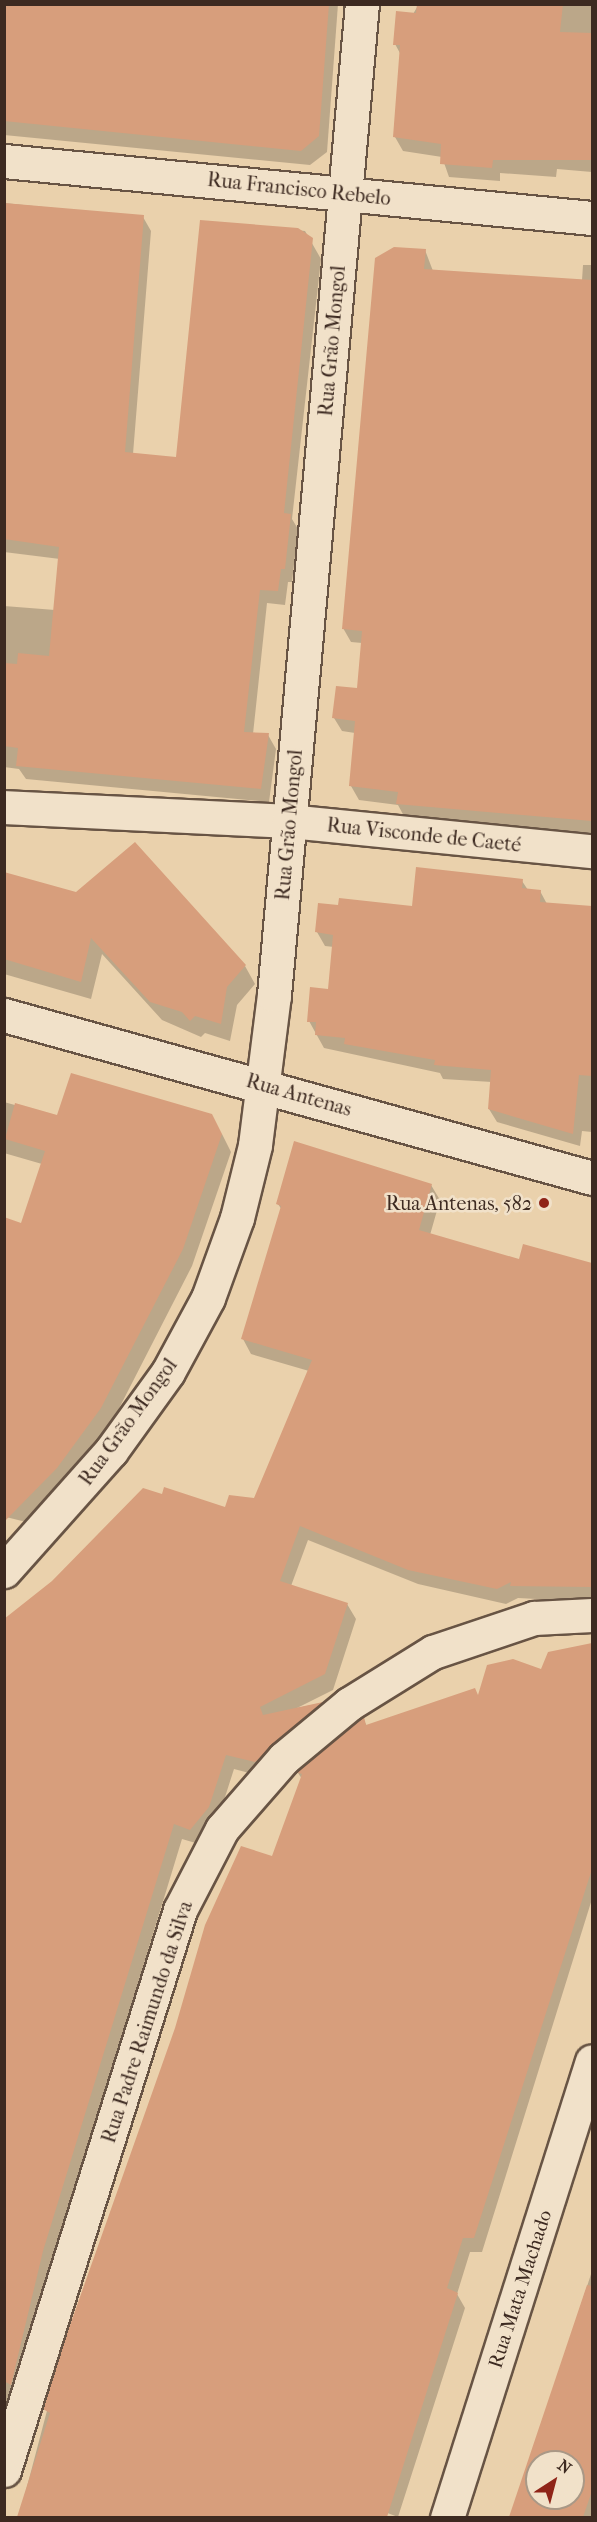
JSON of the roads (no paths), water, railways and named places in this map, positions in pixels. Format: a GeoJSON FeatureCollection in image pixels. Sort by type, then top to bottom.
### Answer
{"type":"FeatureCollection","features":[{"type":"Feature","properties":{"kind":"street","name":"Rua Grão Mongol"},"geometry":{"type":"LineString","coordinates":[[4,1571],[111,1451],[168,1372],[202,1309],[237,1218],[264,1085],[362,4]]}},
{"type":"Feature","properties":{"kind":"street","name":"Rua Francisco Rebelo"},"geometry":{"type":"LineString","coordinates":[[4,160],[592,218]]}},
{"type":"Feature","properties":{"kind":"street","name":"Rua Visconde de Caeté"},"geometry":{"type":"LineString","coordinates":[[4,807],[289,822],[592,851]]}},
{"type":"Feature","properties":{"kind":"street","name":"Rua Antenas"},"geometry":{"type":"LineString","coordinates":[[4,1015],[264,1085],[592,1178]]}},
{"type":"Feature","properties":{"kind":"street","name":"Rua Padre Raimundo da Silva"},"geometry":{"type":"LineString","coordinates":[[4,2470],[180,1910],[222,1829],[292,1751],[349,1704],[433,1652],[534,1618],[592,1615]]}},
{"type":"Feature","properties":{"kind":"street","name":"Rua Mata Machado"},"geometry":{"type":"LineString","coordinates":[[447,2517],[592,2061]]}},
{"type":"Feature","properties":{"kind":"place","name":"Rua Antenas, 582"},"geometry":{"type":"Point","coordinates":[544,1203]}}]}
